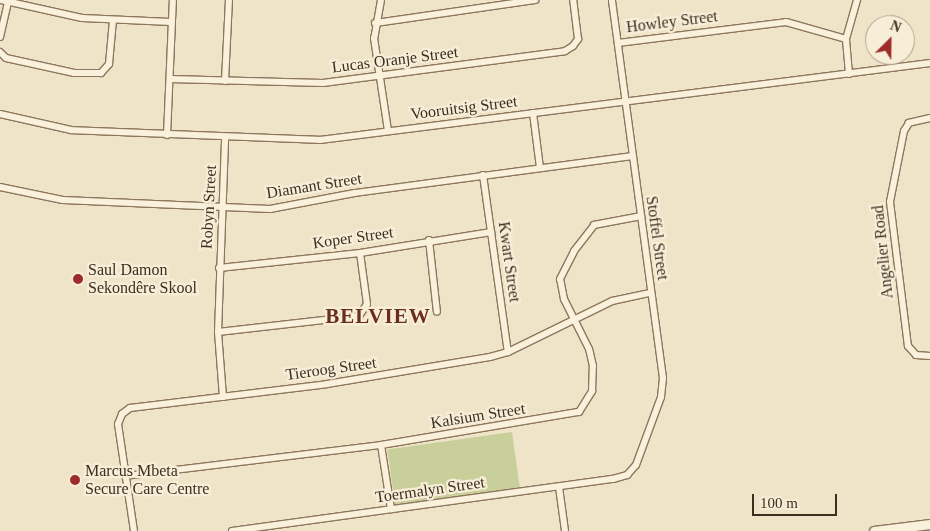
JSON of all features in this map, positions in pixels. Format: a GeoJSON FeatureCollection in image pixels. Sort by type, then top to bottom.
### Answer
{"type":"FeatureCollection","features":[{"type":"Feature","properties":{"kind":"street"},"geometry":{"type":"LineString","coordinates":[[167,135],[173,0]]}},
{"type":"Feature","properties":{"kind":"street"},"geometry":{"type":"LineString","coordinates":[[225,81],[229,0]]}},
{"type":"Feature","properties":{"kind":"street"},"geometry":{"type":"LineString","coordinates":[[381,0],[375,23],[379,78],[388,131]]}},
{"type":"Feature","properties":{"kind":"street"},"geometry":{"type":"LineString","coordinates":[[375,23],[535,0]]}},
{"type":"Feature","properties":{"kind":"street","name":"Lucas Oranje Street"},"geometry":{"type":"LineString","coordinates":[[170,79],[314,84],[379,78],[569,50],[578,39],[573,0]]}},
{"type":"Feature","properties":{"kind":"street","name":"Stoffel Street"},"geometry":{"type":"LineString","coordinates":[[612,0],[663,389],[639,460],[630,472]]}},
{"type":"Feature","properties":{"kind":"street"},"geometry":{"type":"LineString","coordinates":[[849,74],[846,39],[857,0]]}},
{"type":"Feature","properties":{"kind":"street"},"geometry":{"type":"LineString","coordinates":[[0,37],[5,1],[82,18],[171,22]]}},
{"type":"Feature","properties":{"kind":"street"},"geometry":{"type":"LineString","coordinates":[[0,52],[6,58],[74,73],[101,73],[110,59],[113,20]]}},
{"type":"Feature","properties":{"kind":"street","name":"Howley Street"},"geometry":{"type":"LineString","coordinates":[[618,43],[786,22],[846,39]]}},
{"type":"Feature","properties":{"kind":"street","name":"Vooruitsig Street"},"geometry":{"type":"LineString","coordinates":[[0,114],[71,130],[225,138],[320,140],[930,63]]}},
{"type":"Feature","properties":{"kind":"street"},"geometry":{"type":"LineString","coordinates":[[533,113],[540,168]]}},
{"type":"Feature","properties":{"kind":"street","name":"Angelier Road"},"geometry":{"type":"LineString","coordinates":[[930,118],[909,123],[904,131],[890,202],[908,346],[917,356],[930,356]]}},
{"type":"Feature","properties":{"kind":"street","name":"Robyn Street"},"geometry":{"type":"LineString","coordinates":[[224,397],[218,332],[225,138]]}},
{"type":"Feature","properties":{"kind":"street","name":"Diamant Street"},"geometry":{"type":"LineString","coordinates":[[0,187],[63,200],[281,208],[348,194],[632,156]]}},
{"type":"Feature","properties":{"kind":"street","name":"Kwart Street"},"geometry":{"type":"LineString","coordinates":[[483,175],[508,352]]}},
{"type":"Feature","properties":{"kind":"street","name":"Kalsium Street"},"geometry":{"type":"LineString","coordinates":[[126,476],[381,445],[579,412],[592,391],[593,366],[564,299],[560,282],[578,245],[596,223],[641,216]]}},
{"type":"Feature","properties":{"kind":"street","name":"Koper Street"},"geometry":{"type":"LineString","coordinates":[[220,268],[360,253],[429,240],[491,232]]}},
{"type":"Feature","properties":{"kind":"street"},"geometry":{"type":"LineString","coordinates":[[429,240],[437,312]]}},
{"type":"Feature","properties":{"kind":"street"},"geometry":{"type":"LineString","coordinates":[[218,332],[359,316],[367,304],[360,253]]}},
{"type":"Feature","properties":{"kind":"street","name":"Tieroog Street"},"geometry":{"type":"LineString","coordinates":[[134,531],[118,424],[124,412],[138,406],[363,379],[508,352],[612,301],[651,294]]}},
{"type":"Feature","properties":{"kind":"street"},"geometry":{"type":"LineString","coordinates":[[381,445],[391,509]]}},
{"type":"Feature","properties":{"kind":"street","name":"Toermalyn Street"},"geometry":{"type":"LineString","coordinates":[[232,531],[558,487],[618,478],[630,472]]}},
{"type":"Feature","properties":{"kind":"street"},"geometry":{"type":"LineString","coordinates":[[558,487],[565,531]]}},
{"type":"Feature","properties":{"kind":"street"},"geometry":{"type":"LineString","coordinates":[[874,531],[930,524]]}},
{"type":"Feature","properties":{"kind":"green space"},"geometry":{"type":"Polygon","coordinates":[[[512,432],[520,488],[395,506],[387,450],[512,432]]]}},
{"type":"Feature","properties":{"kind":"place","name":"Saul Damon Sekondêre Skool"},"geometry":{"type":"Point","coordinates":[78,279]}},
{"type":"Feature","properties":{"kind":"place","name":"Marcus Mbeta Secure Care Centre"},"geometry":{"type":"Point","coordinates":[75,480]}},
{"type":"Feature","properties":{"kind":"district","name":"BELVIEW"},"geometry":{"type":"Point","coordinates":[378,316]}}]}
